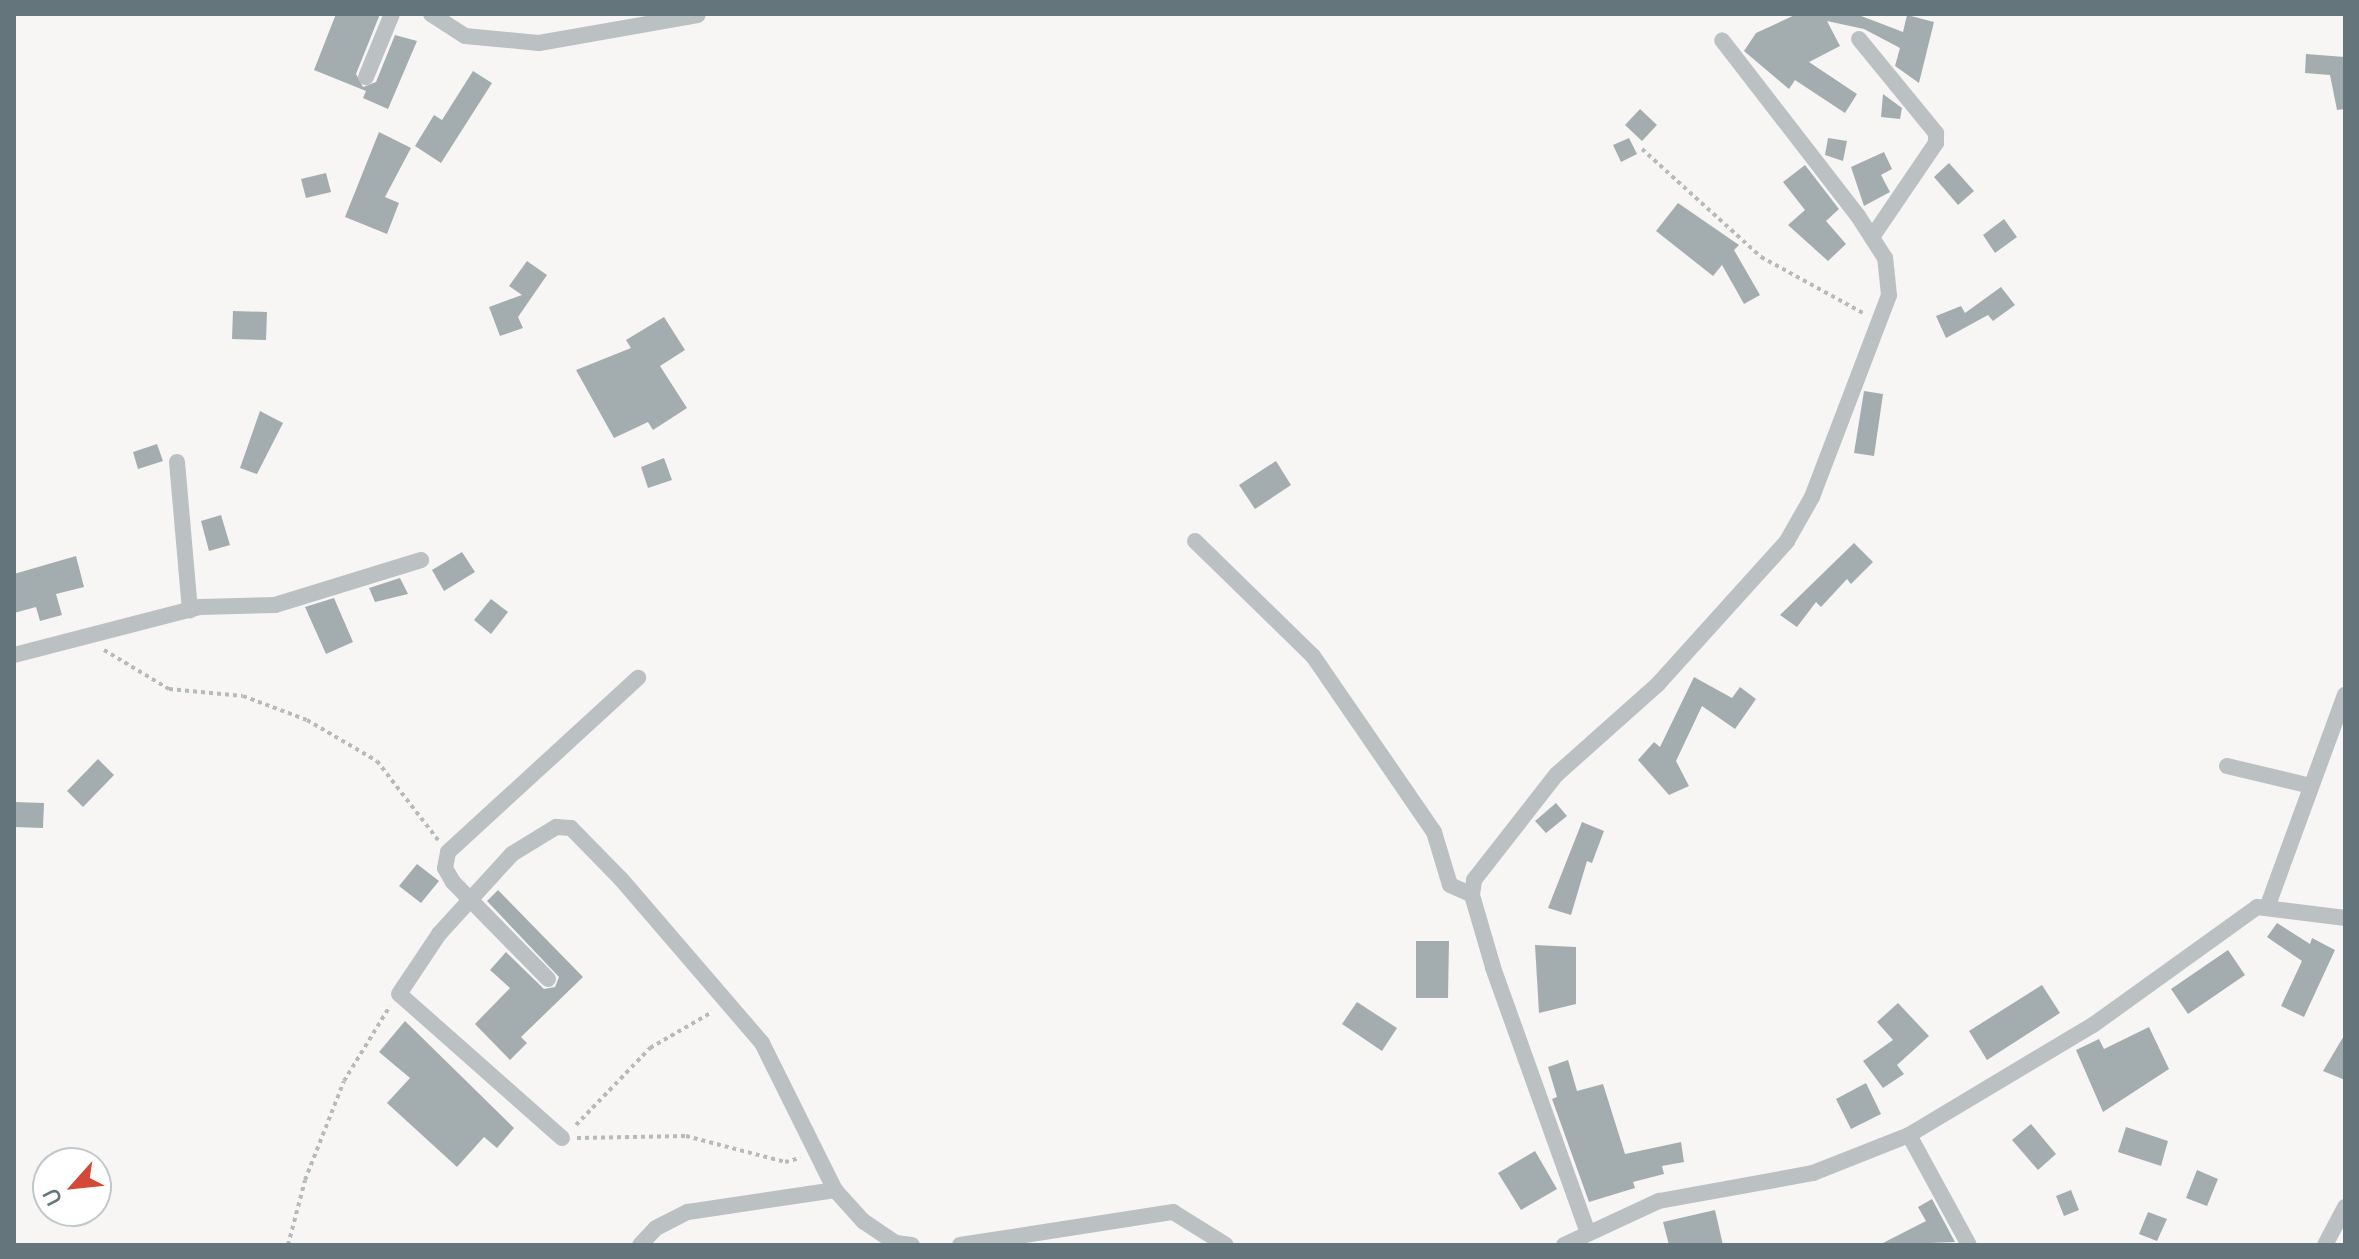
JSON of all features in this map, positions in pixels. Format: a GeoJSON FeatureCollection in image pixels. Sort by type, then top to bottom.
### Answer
{"type":"FeatureCollection","features":[{"type":"Feature","properties":{"kind":"street"},"geometry":{"type":"LineString","coordinates":[[366,77],[392,14]]}},
{"type":"Feature","properties":{"kind":"street"},"geometry":{"type":"LineString","coordinates":[[431,14],[486,41],[539,43],[698,15]]}},
{"type":"Feature","properties":{"kind":"street"},"geometry":{"type":"LineString","coordinates":[[1859,39],[1936,133],[1936,143],[1872,237]]}},
{"type":"Feature","properties":{"kind":"street"},"geometry":{"type":"LineString","coordinates":[[1588,1233],[1472,895],[1483,861],[1556,775],[1658,684],[1787,541],[1812,497],[1881,322],[1891,276],[1872,237],[1722,40]]}},
{"type":"Feature","properties":{"kind":"street"},"geometry":{"type":"LineString","coordinates":[[177,462],[190,610]]}},
{"type":"Feature","properties":{"kind":"street"},"geometry":{"type":"LineString","coordinates":[[1195,541],[1313,656],[1434,832],[1450,885],[1472,895]]}},
{"type":"Feature","properties":{"kind":"street"},"geometry":{"type":"LineString","coordinates":[[14,655],[78,634],[190,610],[275,605],[421,560]]}},
{"type":"Feature","properties":{"kind":"street"},"geometry":{"type":"LineString","coordinates":[[548,979],[448,873],[448,852],[638,678]]}},
{"type":"Feature","properties":{"kind":"street"},"geometry":{"type":"LineString","coordinates":[[1564,1245],[1659,1201],[1813,1173],[1909,1135],[2093,1025],[2172,965],[2268,905],[2345,695]]}},
{"type":"Feature","properties":{"kind":"street"},"geometry":{"type":"LineString","coordinates":[[2227,766],[2311,786]]}},
{"type":"Feature","properties":{"kind":"street"},"geometry":{"type":"LineString","coordinates":[[562,1138],[399,994],[471,899],[537,835],[571,828],[730,1002],[762,1043],[835,1190],[863,1221],[896,1243],[912,1245]]}},
{"type":"Feature","properties":{"kind":"street"},"geometry":{"type":"LineString","coordinates":[[2268,905],[2345,918]]}},
{"type":"Feature","properties":{"kind":"street"},"geometry":{"type":"LineString","coordinates":[[1909,1135],[1969,1245]]}},
{"type":"Feature","properties":{"kind":"street"},"geometry":{"type":"LineString","coordinates":[[640,1245],[656,1228],[688,1212],[835,1190]]}},
{"type":"Feature","properties":{"kind":"street"},"geometry":{"type":"LineString","coordinates":[[2325,1245],[2345,1207]]}},
{"type":"Feature","properties":{"kind":"street"},"geometry":{"type":"LineString","coordinates":[[960,1245],[1144,1212],[1173,1212],[1226,1245]]}},
{"type":"Feature","properties":{"kind":"path"},"geometry":{"type":"LineString","coordinates":[[1642,149],[1761,257],[1881,322]]}},
{"type":"Feature","properties":{"kind":"path"},"geometry":{"type":"LineString","coordinates":[[78,634],[169,689],[243,696],[307,720],[354,747],[377,761],[448,852]]}},
{"type":"Feature","properties":{"kind":"path"},"geometry":{"type":"LineString","coordinates":[[288,1245],[305,1180],[344,1081],[399,994]]}},
{"type":"Feature","properties":{"kind":"path"},"geometry":{"type":"LineString","coordinates":[[562,1138],[650,1048],[730,1002]]}},
{"type":"Feature","properties":{"kind":"path"},"geometry":{"type":"LineString","coordinates":[[562,1138],[686,1136],[785,1162],[819,1154]]}},
{"type":"Feature","properties":{"kind":"building"},"geometry":{"type":"Polygon","coordinates":[[[336,14],[380,14],[356,74],[363,87],[376,82],[395,35],[417,41],[388,109],[363,98],[366,91],[314,70],[336,14]]]}},
{"type":"Feature","properties":{"kind":"building"},"geometry":{"type":"Polygon","coordinates":[[[1797,14],[1856,14],[1903,32],[1907,15],[1934,22],[1919,83],[1895,66],[1900,48],[1864,29],[1827,21],[1840,46],[1809,62],[1857,94],[1845,113],[1795,80],[1789,89],[1744,51],[1756,33],[1797,14]]]}},
{"type":"Feature","properties":{"kind":"building"},"geometry":{"type":"Polygon","coordinates":[[[2306,54],[2345,57],[2345,109],[2337,110],[2330,75],[2305,73],[2306,54]]]}},
{"type":"Feature","properties":{"kind":"building"},"geometry":{"type":"Polygon","coordinates":[[[473,71],[492,83],[441,163],[415,146],[434,115],[442,120],[473,71]]]}},
{"type":"Feature","properties":{"kind":"building"},"geometry":{"type":"Polygon","coordinates":[[[1883,94],[1902,108],[1900,119],[1881,117],[1883,94]]]}},
{"type":"Feature","properties":{"kind":"building"},"geometry":{"type":"Polygon","coordinates":[[[1640,109],[1657,125],[1642,141],[1625,125],[1640,109]]]}},
{"type":"Feature","properties":{"kind":"building"},"geometry":{"type":"Polygon","coordinates":[[[379,132],[411,148],[385,197],[399,203],[387,234],[345,217],[379,132]]]}},
{"type":"Feature","properties":{"kind":"building"},"geometry":{"type":"Polygon","coordinates":[[[1629,138],[1637,154],[1621,162],[1613,145],[1629,138]]]}},
{"type":"Feature","properties":{"kind":"building"},"geometry":{"type":"Polygon","coordinates":[[[1828,138],[1847,141],[1843,161],[1825,155],[1828,138]]]}},
{"type":"Feature","properties":{"kind":"building"},"geometry":{"type":"Polygon","coordinates":[[[1884,152],[1892,169],[1881,175],[1890,192],[1864,206],[1851,167],[1884,152]]]}},
{"type":"Feature","properties":{"kind":"building"},"geometry":{"type":"Polygon","coordinates":[[[1949,163],[1974,191],[1958,205],[1934,177],[1949,163]]]}},
{"type":"Feature","properties":{"kind":"building"},"geometry":{"type":"Polygon","coordinates":[[[1805,165],[1839,209],[1826,221],[1846,244],[1828,261],[1788,225],[1805,210],[1783,182],[1805,165]]]}},
{"type":"Feature","properties":{"kind":"building"},"geometry":{"type":"Polygon","coordinates":[[[326,173],[331,192],[306,198],[301,179],[326,173]]]}},
{"type":"Feature","properties":{"kind":"building"},"geometry":{"type":"Polygon","coordinates":[[[1678,203],[1739,245],[1734,250],[1760,295],[1744,304],[1722,265],[1713,276],[1656,231],[1678,203]]]}},
{"type":"Feature","properties":{"kind":"building"},"geometry":{"type":"Polygon","coordinates":[[[2004,219],[2017,237],[1995,253],[1983,235],[2004,219]]]}},
{"type":"Feature","properties":{"kind":"building"},"geometry":{"type":"Polygon","coordinates":[[[527,261],[547,275],[518,317],[523,328],[500,336],[489,307],[522,295],[509,286],[527,261]]]}},
{"type":"Feature","properties":{"kind":"building"},"geometry":{"type":"Polygon","coordinates":[[[2001,287],[2015,305],[1993,321],[1988,315],[1946,338],[1936,316],[1961,306],[1965,313],[2001,287]]]}},
{"type":"Feature","properties":{"kind":"building"},"geometry":{"type":"Polygon","coordinates":[[[233,311],[267,312],[266,340],[232,339],[233,311]]]}},
{"type":"Feature","properties":{"kind":"building"},"geometry":{"type":"Polygon","coordinates":[[[664,317],[685,350],[660,366],[687,408],[653,430],[648,422],[614,438],[576,370],[631,348],[626,340],[664,317]]]}},
{"type":"Feature","properties":{"kind":"building"},"geometry":{"type":"Polygon","coordinates":[[[1864,391],[1883,394],[1874,456],[1854,453],[1864,391]]]}},
{"type":"Feature","properties":{"kind":"building"},"geometry":{"type":"Polygon","coordinates":[[[260,411],[283,423],[257,474],[240,468],[260,411]]]}},
{"type":"Feature","properties":{"kind":"building"},"geometry":{"type":"Polygon","coordinates":[[[157,444],[163,461],[138,469],[133,452],[157,444]]]}},
{"type":"Feature","properties":{"kind":"building"},"geometry":{"type":"Polygon","coordinates":[[[664,458],[672,480],[648,488],[641,467],[664,458]]]}},
{"type":"Feature","properties":{"kind":"building"},"geometry":{"type":"Polygon","coordinates":[[[1276,461],[1291,485],[1255,509],[1239,485],[1276,461]]]}},
{"type":"Feature","properties":{"kind":"building"},"geometry":{"type":"Polygon","coordinates":[[[221,515],[230,545],[209,551],[201,521],[221,515]]]}},
{"type":"Feature","properties":{"kind":"building"},"geometry":{"type":"Polygon","coordinates":[[[1854,543],[1873,562],[1851,584],[1847,579],[1821,607],[1816,602],[1797,627],[1780,615],[1854,543]]]}},
{"type":"Feature","properties":{"kind":"building"},"geometry":{"type":"Polygon","coordinates":[[[462,552],[475,572],[444,591],[432,570],[462,552]]]}},
{"type":"Feature","properties":{"kind":"building"},"geometry":{"type":"Polygon","coordinates":[[[76,556],[84,587],[56,594],[62,615],[40,621],[36,607],[14,613],[14,574],[76,556]]]}},
{"type":"Feature","properties":{"kind":"building"},"geometry":{"type":"Polygon","coordinates":[[[400,578],[408,594],[375,602],[369,588],[400,578]]]}},
{"type":"Feature","properties":{"kind":"building"},"geometry":{"type":"Polygon","coordinates":[[[334,598],[353,642],[326,654],[305,607],[334,598]]]}},
{"type":"Feature","properties":{"kind":"building"},"geometry":{"type":"Polygon","coordinates":[[[491,599],[508,612],[491,634],[474,620],[491,599]]]}},
{"type":"Feature","properties":{"kind":"building"},"geometry":{"type":"Polygon","coordinates":[[[1694,677],[1732,698],[1740,687],[1756,699],[1735,729],[1702,706],[1676,761],[1689,786],[1669,795],[1638,760],[1654,742],[1660,747],[1694,677]]]}},
{"type":"Feature","properties":{"kind":"building"},"geometry":{"type":"Polygon","coordinates":[[[98,759],[114,775],[83,807],[67,791],[98,759]]]}},
{"type":"Feature","properties":{"kind":"building"},"geometry":{"type":"Polygon","coordinates":[[[14,802],[44,803],[43,828],[14,827],[14,802]]]}},
{"type":"Feature","properties":{"kind":"building"},"geometry":{"type":"Polygon","coordinates":[[[1556,803],[1567,816],[1546,833],[1535,821],[1556,803]]]}},
{"type":"Feature","properties":{"kind":"building"},"geometry":{"type":"Polygon","coordinates":[[[1582,822],[1604,831],[1592,863],[1587,861],[1571,915],[1548,908],[1582,822]]]}},
{"type":"Feature","properties":{"kind":"building"},"geometry":{"type":"Polygon","coordinates":[[[417,864],[439,881],[421,903],[399,886],[417,864]]]}},
{"type":"Feature","properties":{"kind":"building"},"geometry":{"type":"Polygon","coordinates":[[[498,890],[583,977],[521,1037],[527,1043],[510,1060],[475,1024],[510,988],[490,970],[506,952],[544,989],[555,987],[559,977],[487,901],[498,890]]]}},
{"type":"Feature","properties":{"kind":"building"},"geometry":{"type":"Polygon","coordinates":[[[2277,923],[2310,944],[2312,938],[2335,950],[2304,1017],[2281,1006],[2302,961],[2267,937],[2277,923]]]}},
{"type":"Feature","properties":{"kind":"building"},"geometry":{"type":"Polygon","coordinates":[[[1416,941],[1449,941],[1448,998],[1416,998],[1416,941]]]}},
{"type":"Feature","properties":{"kind":"building"},"geometry":{"type":"Polygon","coordinates":[[[1535,945],[1576,947],[1576,1004],[1539,1013],[1535,945]]]}},
{"type":"Feature","properties":{"kind":"building"},"geometry":{"type":"Polygon","coordinates":[[[2228,950],[2245,975],[2188,1014],[2171,989],[2228,950]]]}},
{"type":"Feature","properties":{"kind":"building"},"geometry":{"type":"Polygon","coordinates":[[[2042,985],[2060,1013],[1987,1060],[1969,1031],[2042,985]]]}},
{"type":"Feature","properties":{"kind":"building"},"geometry":{"type":"Polygon","coordinates":[[[1357,1002],[1397,1028],[1382,1051],[1342,1024],[1357,1002]]]}},
{"type":"Feature","properties":{"kind":"building"},"geometry":{"type":"Polygon","coordinates":[[[1898,1003],[1929,1036],[1897,1065],[1904,1074],[1883,1088],[1863,1061],[1893,1040],[1877,1022],[1898,1003]]]}},
{"type":"Feature","properties":{"kind":"building"},"geometry":{"type":"Polygon","coordinates":[[[405,1021],[514,1128],[497,1148],[484,1137],[457,1167],[387,1103],[410,1078],[379,1052],[405,1021]]]}},
{"type":"Feature","properties":{"kind":"building"},"geometry":{"type":"Polygon","coordinates":[[[2149,1027],[2169,1069],[2103,1112],[2076,1050],[2099,1039],[2104,1049],[2149,1027]]]}},
{"type":"Feature","properties":{"kind":"building"},"geometry":{"type":"Polygon","coordinates":[[[2345,1034],[2345,1080],[2323,1071],[2345,1034]]]}},
{"type":"Feature","properties":{"kind":"building"},"geometry":{"type":"Polygon","coordinates":[[[1568,1060],[1577,1091],[1603,1084],[1625,1154],[1681,1142],[1684,1162],[1662,1166],[1664,1174],[1633,1182],[1635,1188],[1589,1202],[1552,1099],[1557,1097],[1548,1067],[1568,1060]]]}},
{"type":"Feature","properties":{"kind":"building"},"geometry":{"type":"Polygon","coordinates":[[[1866,1083],[1881,1114],[1851,1129],[1836,1099],[1866,1083]]]}},
{"type":"Feature","properties":{"kind":"building"},"geometry":{"type":"Polygon","coordinates":[[[2031,1124],[2056,1154],[2038,1170],[2012,1140],[2031,1124]]]}},
{"type":"Feature","properties":{"kind":"building"},"geometry":{"type":"Polygon","coordinates":[[[2126,1127],[2168,1141],[2161,1166],[2118,1152],[2126,1127]]]}},
{"type":"Feature","properties":{"kind":"building"},"geometry":{"type":"Polygon","coordinates":[[[1535,1151],[1557,1189],[1521,1210],[1498,1173],[1535,1151]]]}},
{"type":"Feature","properties":{"kind":"building"},"geometry":{"type":"Polygon","coordinates":[[[2197,1170],[2218,1179],[2207,1206],[2186,1198],[2197,1170]]]}},
{"type":"Feature","properties":{"kind":"building"},"geometry":{"type":"Polygon","coordinates":[[[2071,1190],[2079,1210],[2064,1216],[2056,1196],[2071,1190]]]}},
{"type":"Feature","properties":{"kind":"building"},"geometry":{"type":"Polygon","coordinates":[[[1932,1199],[1955,1242],[1879,1245],[1926,1221],[1918,1207],[1932,1199]]]}},
{"type":"Feature","properties":{"kind":"building"},"geometry":{"type":"Polygon","coordinates":[[[1715,1210],[1723,1245],[1669,1245],[1663,1222],[1715,1210]]]}},
{"type":"Feature","properties":{"kind":"building"},"geometry":{"type":"Polygon","coordinates":[[[2148,1212],[2167,1219],[2157,1241],[2139,1234],[2148,1212]]]}}]}
